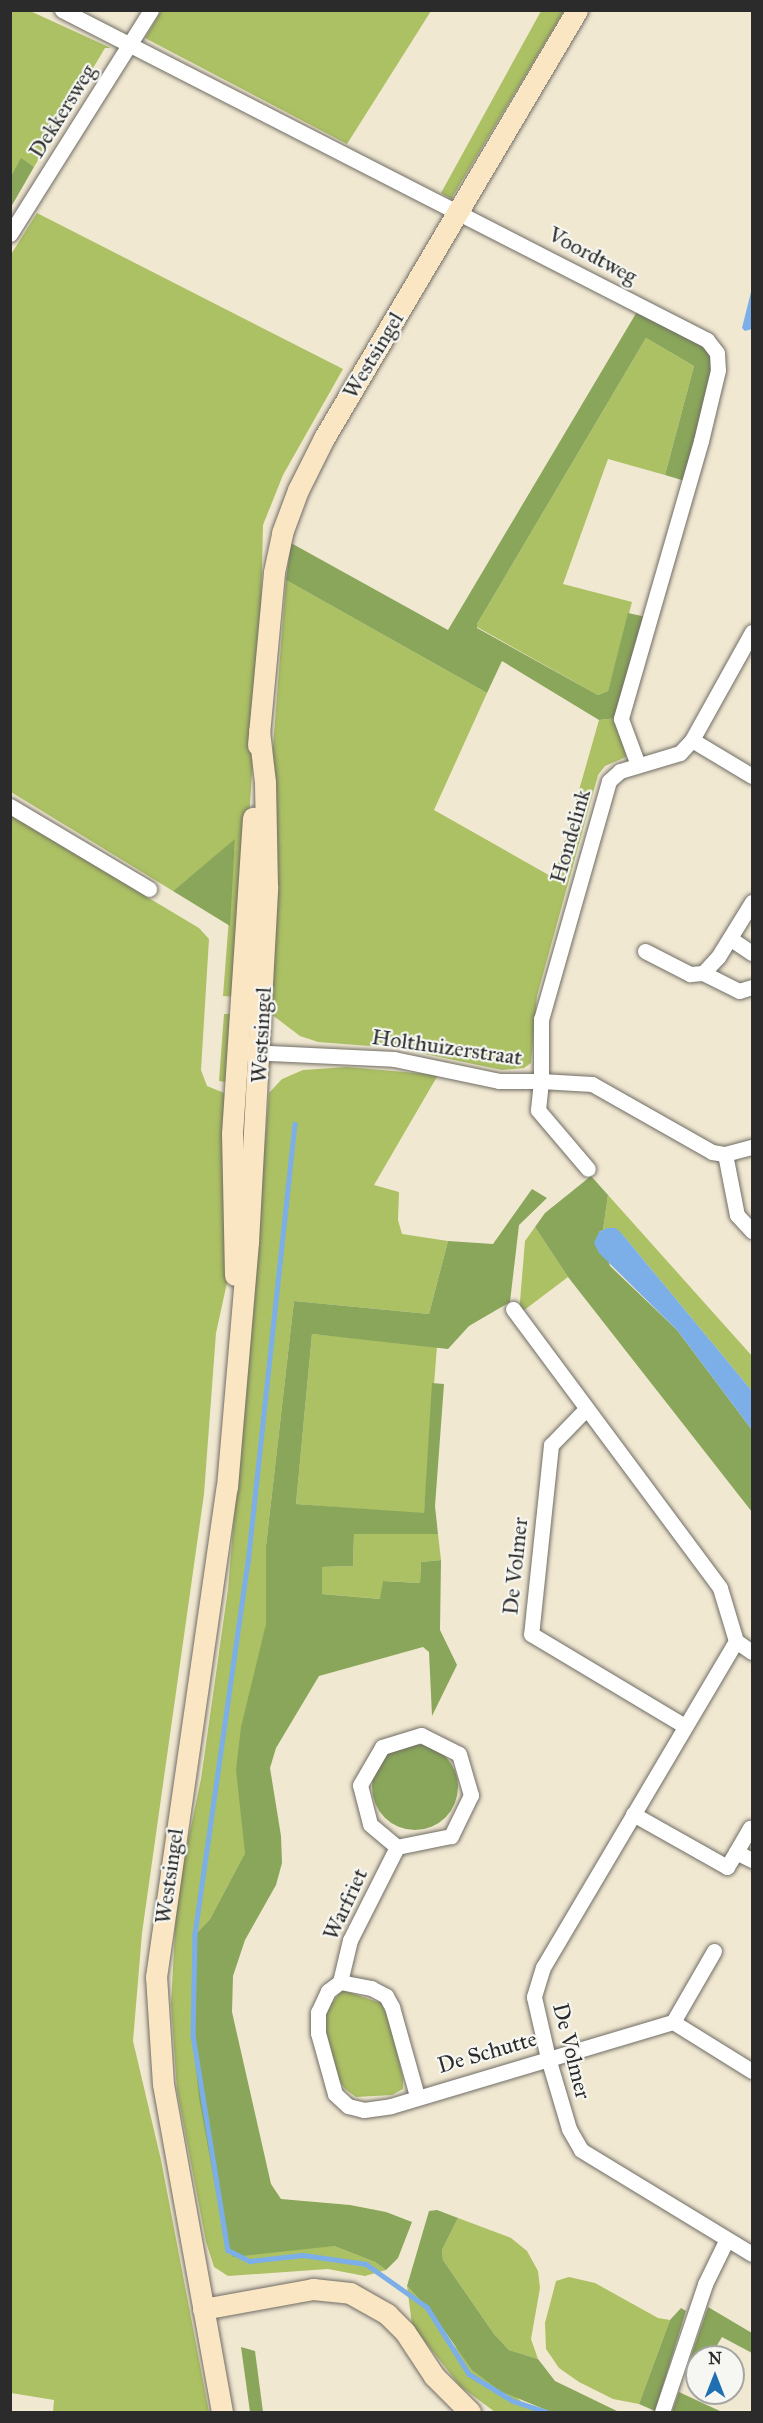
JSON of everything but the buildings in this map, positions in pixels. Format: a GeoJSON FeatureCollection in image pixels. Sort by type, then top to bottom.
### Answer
{"type":"FeatureCollection","features":[{"type":"Feature","properties":{"kind":"main road","name":"Westsingel"},"geometry":{"type":"LineString","coordinates":[[239,1338],[232,1233],[231,1134],[239,1052],[259,731],[274,572],[282,533],[294,501],[324,438],[577,10]]}},
{"type":"Feature","properties":{"kind":"main road","name":"Westsingel"},"geometry":{"type":"LineString","coordinates":[[222,2412],[163,2084],[156,1977],[227,1487],[261,1052],[267,887],[265,783],[259,731]]}},
{"type":"Feature","properties":{"kind":"main road"},"geometry":{"type":"LineString","coordinates":[[203,2309],[313,2289],[350,2293],[387,2314],[405,2332],[434,2376],[470,2412]]}},
{"type":"Feature","properties":{"kind":"street","name":"Voordtweg"},"geometry":{"type":"LineString","coordinates":[[62,10],[459,210],[708,340],[717,353],[718,370],[701,441],[621,719],[638,765]]}},
{"type":"Feature","properties":{"kind":"street","name":"Dekkersweg"},"geometry":{"type":"LineString","coordinates":[[10,234],[151,10]]}},
{"type":"Feature","properties":{"kind":"street","name":"Hondelink"},"geometry":{"type":"LineString","coordinates":[[588,1170],[538,1110],[541,1081],[541,1019],[609,782],[620,771],[680,753],[692,740],[753,632]]}},
{"type":"Feature","properties":{"kind":"street"},"geometry":{"type":"LineString","coordinates":[[692,740],[753,776]]}},
{"type":"Feature","properties":{"kind":"street"},"geometry":{"type":"LineString","coordinates":[[10,806],[149,889]]}},
{"type":"Feature","properties":{"kind":"street"},"geometry":{"type":"LineString","coordinates":[[703,973],[731,939],[753,903]]}},
{"type":"Feature","properties":{"kind":"street"},"geometry":{"type":"LineString","coordinates":[[731,939],[753,952]]}},
{"type":"Feature","properties":{"kind":"street"},"geometry":{"type":"LineString","coordinates":[[645,951],[690,974],[703,973],[739,991],[753,987]]}},
{"type":"Feature","properties":{"kind":"street","name":"Holthuizerstraat"},"geometry":{"type":"LineString","coordinates":[[239,1052],[394,1059],[499,1081],[541,1081]]}},
{"type":"Feature","properties":{"kind":"street"},"geometry":{"type":"LineString","coordinates":[[541,1081],[591,1084],[712,1152],[725,1154],[753,1147]]}},
{"type":"Feature","properties":{"kind":"street"},"geometry":{"type":"LineString","coordinates":[[725,1154],[737,1215],[753,1231]]}},
{"type":"Feature","properties":{"kind":"street"},"geometry":{"type":"LineString","coordinates":[[513,1309],[585,1410],[720,1588],[736,1641],[753,1652]]}},
{"type":"Feature","properties":{"kind":"street","name":"De Volmer"},"geometry":{"type":"LineString","coordinates":[[585,1410],[551,1445],[531,1634],[685,1726]]}},
{"type":"Feature","properties":{"kind":"street","name":"De Volmer"},"geometry":{"type":"LineString","coordinates":[[736,1641],[543,1967],[534,1997],[548,2058],[569,2129],[580,2150],[726,2241],[753,2254]]}},
{"type":"Feature","properties":{"kind":"street"},"geometry":{"type":"LineString","coordinates":[[421,1735],[459,1754],[471,1795],[451,1836],[398,1847],[370,1824],[360,1785],[382,1747],[421,1735]]}},
{"type":"Feature","properties":{"kind":"street"},"geometry":{"type":"LineString","coordinates":[[633,1814],[727,1867],[750,1828]]}},
{"type":"Feature","properties":{"kind":"street","name":"Warfriet"},"geometry":{"type":"LineString","coordinates":[[398,1847],[350,1940],[340,1982],[328,1991],[318,2012],[318,2033],[335,2094],[348,2106],[363,2110],[417,2096]]}},
{"type":"Feature","properties":{"kind":"street"},"geometry":{"type":"LineString","coordinates":[[736,1852],[753,1860]]}},
{"type":"Feature","properties":{"kind":"street"},"geometry":{"type":"LineString","coordinates":[[714,1952],[673,2022],[753,2071]]}},
{"type":"Feature","properties":{"kind":"street"},"geometry":{"type":"LineString","coordinates":[[340,1982],[371,1988],[386,1996],[392,2007],[417,2096]]}},
{"type":"Feature","properties":{"kind":"street","name":"De Schutte"},"geometry":{"type":"LineString","coordinates":[[417,2096],[673,2022]]}},
{"type":"Feature","properties":{"kind":"street"},"geometry":{"type":"LineString","coordinates":[[662,2412],[705,2284],[726,2241]]}},
{"type":"Feature","properties":{"kind":"green space"},"geometry":{"type":"Polygon","coordinates":[[[11,11],[30,11],[111,48],[105,48],[34,167],[21,159],[11,176],[11,11]]]}},
{"type":"Feature","properties":{"kind":"green space"},"geometry":{"type":"Polygon","coordinates":[[[161,11],[431,11],[347,144],[145,38],[161,11]]]}},
{"type":"Feature","properties":{"kind":"green space"},"geometry":{"type":"Polygon","coordinates":[[[541,11],[564,11],[451,199],[441,193],[541,11]]]}},
{"type":"Feature","properties":{"kind":"green space"},"geometry":{"type":"Polygon","coordinates":[[[21,158],[34,167],[11,207],[11,176],[21,158]]]}},
{"type":"Feature","properties":{"kind":"green space"},"geometry":{"type":"Polygon","coordinates":[[[37,213],[343,369],[283,475],[263,525],[260,654],[237,997],[223,996],[235,840],[173,891],[11,792],[10,256],[37,213]]]}},
{"type":"Feature","properties":{"kind":"green space"},"geometry":{"type":"Polygon","coordinates":[[[638,310],[705,343],[715,364],[685,481],[665,475],[694,366],[646,338],[477,624],[477,628],[598,695],[608,691],[628,613],[646,617],[617,718],[599,720],[502,661],[487,693],[286,580],[291,543],[448,630],[638,310]]]}},
{"type":"Feature","properties":{"kind":"green space"},"geometry":{"type":"Polygon","coordinates":[[[646,338],[694,366],[665,475],[608,459],[563,584],[632,602],[608,691],[598,695],[477,627],[477,624],[646,338]]]}},
{"type":"Feature","properties":{"kind":"green space"},"geometry":{"type":"Polygon","coordinates":[[[286,580],[487,693],[434,810],[554,878],[599,720],[617,718],[626,757],[605,766],[598,775],[537,996],[531,1063],[524,1068],[502,1070],[396,1048],[318,1042],[300,1036],[271,1014],[269,798],[286,580]]]}},
{"type":"Feature","properties":{"kind":"green space"},"geometry":{"type":"Polygon","coordinates":[[[10,815],[199,928],[209,939],[201,1070],[207,1086],[229,1095],[230,1269],[216,1333],[204,1494],[142,1933],[133,2041],[161,2160],[209,2412],[53,2412],[54,2400],[11,2393],[10,815]]]}},
{"type":"Feature","properties":{"kind":"green space"},"geometry":{"type":"Polygon","coordinates":[[[235,839],[230,926],[173,891],[235,839]]]}},
{"type":"Feature","properties":{"kind":"green space"},"geometry":{"type":"Polygon","coordinates":[[[224,1014],[236,1014],[230,1083],[219,1081],[224,1014]]]}},
{"type":"Feature","properties":{"kind":"green space"},"geometry":{"type":"Polygon","coordinates":[[[347,1067],[438,1075],[374,1185],[399,1192],[398,1220],[402,1234],[448,1241],[429,1314],[294,1301],[266,1546],[266,1624],[245,1853],[210,1919],[195,1935],[194,2049],[225,2241],[334,2246],[375,2262],[386,2270],[365,2276],[328,2269],[228,2276],[214,2267],[206,2242],[177,2090],[171,2004],[177,1893],[201,1779],[228,1589],[269,1093],[282,1079],[303,1070],[347,1067]]]}},
{"type":"Feature","properties":{"kind":"green space"},"geometry":{"type":"Polygon","coordinates":[[[591,1176],[608,1195],[603,1230],[599,1232],[610,1266],[677,1330],[752,1430],[752,1512],[568,1277],[535,1227],[545,1213],[591,1176]]]}},
{"type":"Feature","properties":{"kind":"green space"},"geometry":{"type":"Polygon","coordinates":[[[532,1189],[547,1198],[519,1225],[510,1302],[469,1326],[448,1349],[312,1334],[296,1504],[424,1513],[432,1383],[444,1384],[435,1506],[438,1534],[354,1534],[353,1566],[322,1567],[322,1594],[380,1599],[383,1581],[420,1583],[421,1562],[441,1560],[440,1630],[457,1665],[432,1716],[429,1652],[423,1647],[319,1676],[276,1748],[270,1768],[281,1836],[282,1863],[276,1885],[245,1940],[233,1976],[232,2012],[271,2184],[281,2199],[350,2205],[386,2212],[412,2222],[398,2258],[386,2270],[375,2262],[334,2246],[233,2257],[225,2241],[199,2098],[194,2049],[193,1953],[195,1935],[210,1919],[245,1853],[236,1770],[241,1727],[266,1624],[266,1546],[294,1301],[429,1314],[448,1241],[493,1244],[532,1189]]]}},
{"type":"Feature","properties":{"kind":"green space"},"geometry":{"type":"Polygon","coordinates":[[[608,1195],[752,1356],[752,1391],[623,1235],[603,1230],[608,1195]]]}},
{"type":"Feature","properties":{"kind":"green space"},"geometry":{"type":"Polygon","coordinates":[[[535,1227],[568,1277],[519,1314],[525,1241],[535,1227]]]}},
{"type":"Feature","properties":{"kind":"green space"},"geometry":{"type":"Polygon","coordinates":[[[312,1334],[437,1346],[424,1514],[296,1504],[312,1334]]]}},
{"type":"Feature","properties":{"kind":"green space"},"geometry":{"type":"Polygon","coordinates":[[[354,1534],[438,1534],[441,1560],[421,1562],[420,1583],[383,1581],[381,1599],[322,1594],[322,1567],[353,1566],[354,1534]]]}},
{"type":"Feature","properties":{"kind":"green space"},"geometry":{"type":"Polygon","coordinates":[[[407,1744],[423,1744],[446,1756],[455,1770],[458,1787],[455,1804],[446,1818],[423,1830],[407,1830],[391,1823],[379,1811],[372,1795],[372,1779],[379,1763],[391,1751],[407,1744]]]}},
{"type":"Feature","properties":{"kind":"green space"},"geometry":{"type":"Polygon","coordinates":[[[342,1990],[381,2003],[389,2019],[403,2078],[403,2089],[392,2095],[356,2097],[345,2089],[337,2077],[325,2026],[326,2011],[342,1990]]]}},
{"type":"Feature","properties":{"kind":"green space"},"geometry":{"type":"Polygon","coordinates":[[[437,2210],[458,2218],[442,2250],[443,2260],[494,2334],[509,2350],[538,2359],[555,2381],[619,2412],[551,2412],[500,2391],[472,2370],[432,2313],[407,2286],[429,2211],[437,2210]]]}},
{"type":"Feature","properties":{"kind":"green space"},"geometry":{"type":"Polygon","coordinates":[[[458,2218],[511,2238],[527,2251],[538,2271],[540,2288],[531,2339],[538,2359],[509,2350],[494,2334],[443,2260],[442,2250],[458,2218]]]}},
{"type":"Feature","properties":{"kind":"green space"},"geometry":{"type":"Polygon","coordinates":[[[569,2277],[595,2283],[658,2318],[670,2320],[639,2404],[613,2399],[579,2382],[559,2368],[546,2349],[545,2323],[556,2281],[569,2277]]]}},
{"type":"Feature","properties":{"kind":"green space"},"geometry":{"type":"Polygon","coordinates":[[[407,2286],[432,2313],[454,2346],[522,2402],[551,2412],[495,2412],[460,2386],[412,2325],[407,2286]]]}},
{"type":"Feature","properties":{"kind":"green space"},"geometry":{"type":"Polygon","coordinates":[[[708,2307],[752,2333],[752,2353],[745,2349],[745,2345],[737,2345],[722,2337],[717,2345],[695,2345],[708,2307]]]}},
{"type":"Feature","properties":{"kind":"green space"},"geometry":{"type":"Polygon","coordinates":[[[681,2308],[686,2311],[655,2411],[639,2404],[670,2320],[681,2308]]]}},
{"type":"Feature","properties":{"kind":"green space"},"geometry":{"type":"Polygon","coordinates":[[[241,2347],[255,2351],[263,2412],[250,2412],[241,2347]]]}},
{"type":"Feature","properties":{"kind":"green space"},"geometry":{"type":"Polygon","coordinates":[[[679,2392],[685,2395],[685,2405],[707,2405],[722,2412],[672,2412],[679,2392]]]}},
{"type":"Feature","properties":{"kind":"water"},"geometry":{"type":"Polygon","coordinates":[[[752,288],[752,329],[745,331],[742,328],[752,288]]]}},
{"type":"Feature","properties":{"kind":"water"},"geometry":{"type":"Polygon","coordinates":[[[607,1228],[616,1228],[623,1235],[752,1391],[752,1430],[677,1330],[599,1253],[594,1243],[599,1232],[607,1228]]]}},
{"type":"Feature","properties":{"kind":"waterway"},"geometry":{"type":"LineString","coordinates":[[295,1124],[248,1562],[195,1935],[193,2035],[228,2250],[250,2261],[303,2255],[366,2264],[427,2307],[469,2374],[513,2401],[547,2412]]}}]}
